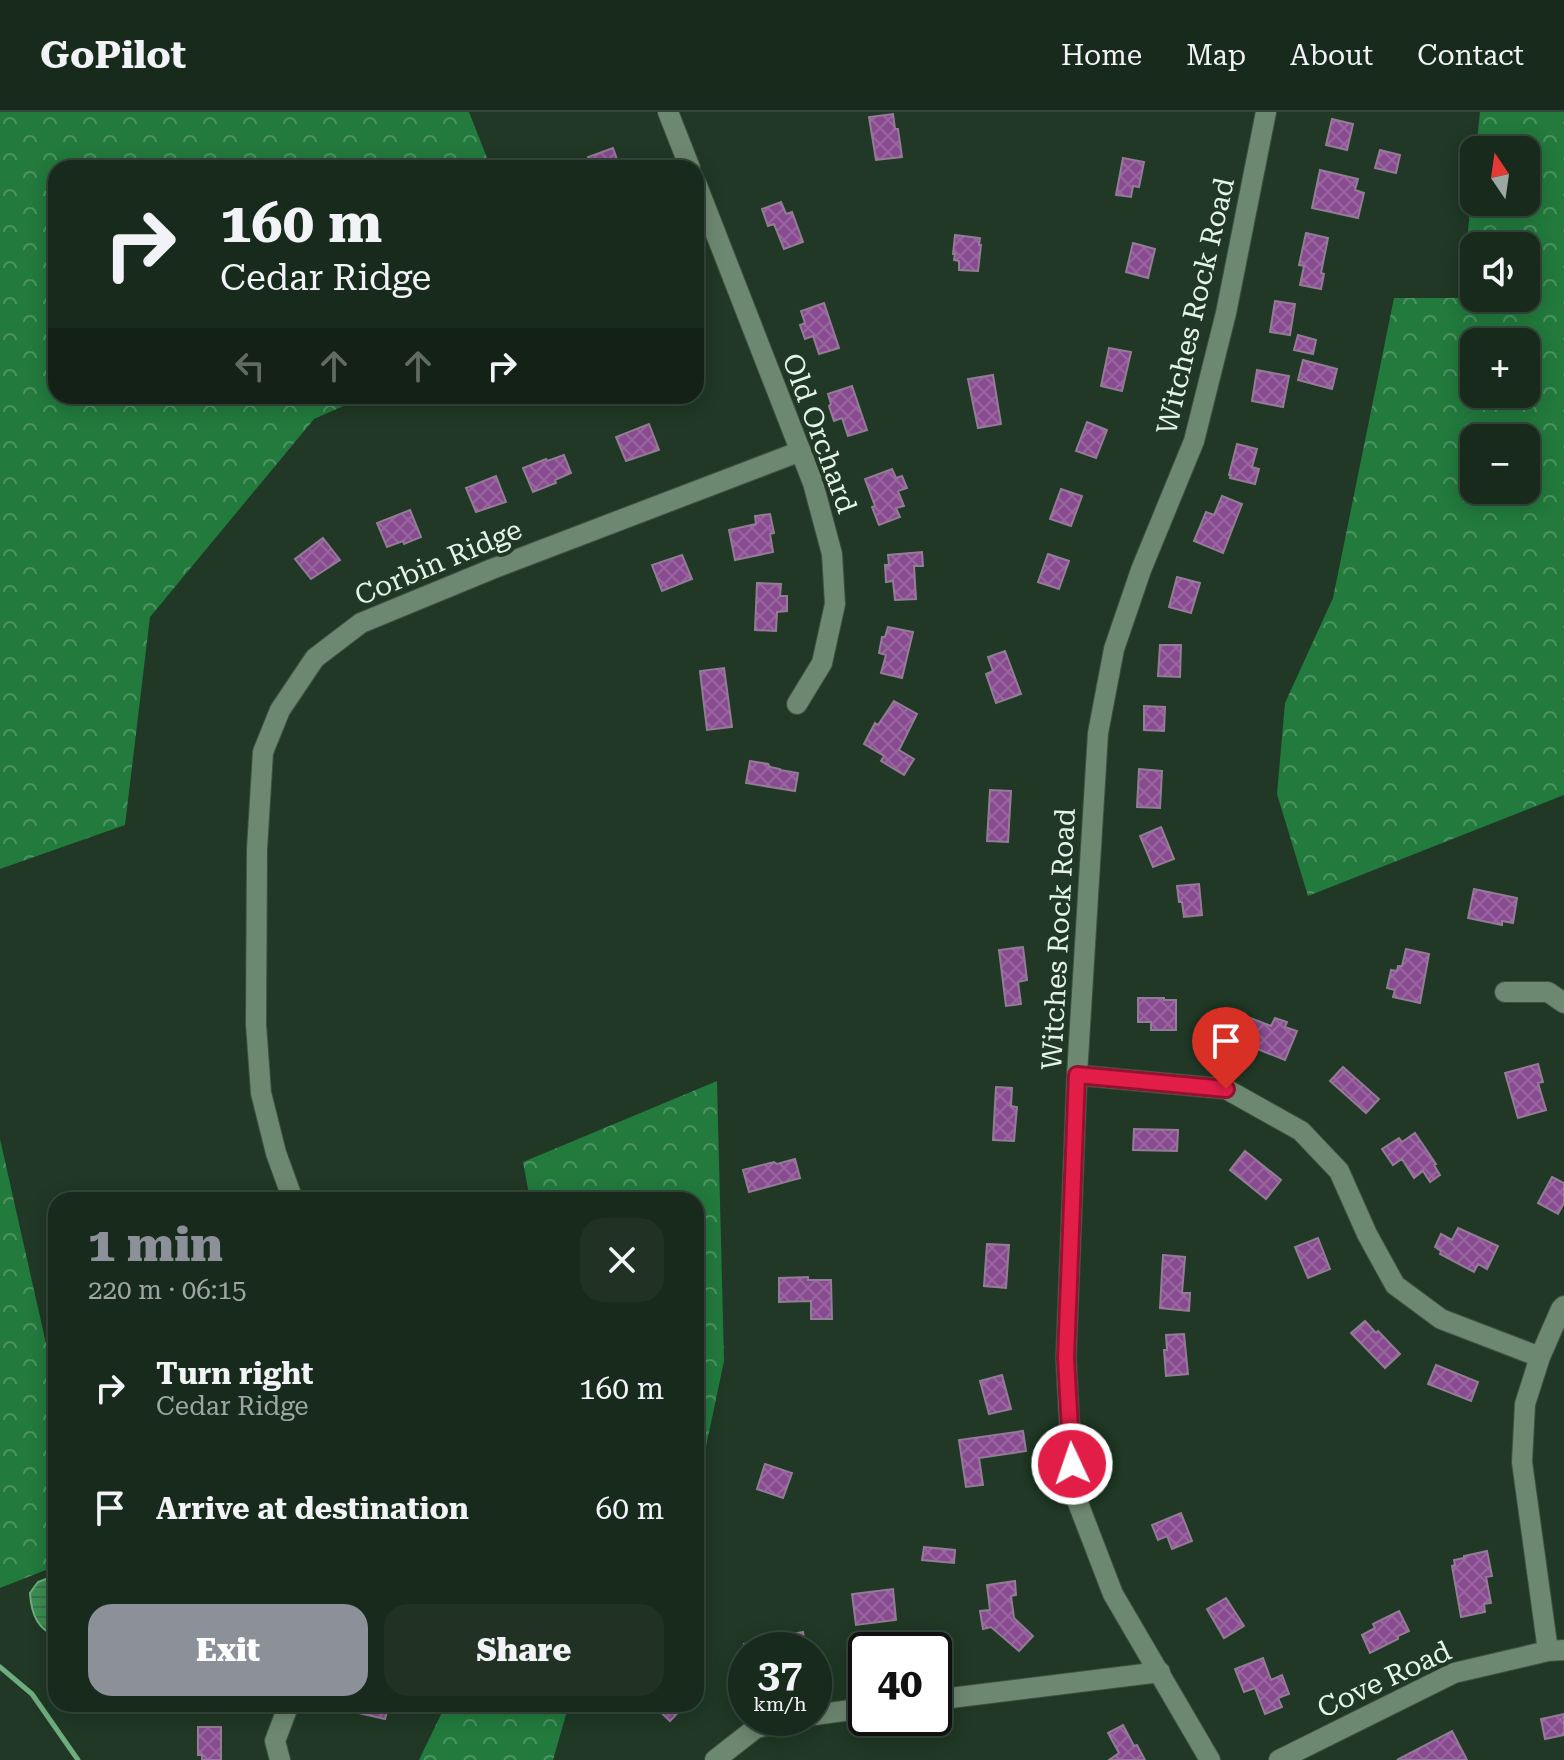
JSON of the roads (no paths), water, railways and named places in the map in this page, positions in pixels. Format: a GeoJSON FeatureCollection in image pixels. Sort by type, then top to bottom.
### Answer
{"type":"FeatureCollection","features":[{"type":"Feature","properties":{"kind":"street"},"geometry":{"type":"LineString","coordinates":[[668,112],[687,160]]}},
{"type":"Feature","properties":{"kind":"street","name":"Witches Rock Road"},"geometry":{"type":"LineString","coordinates":[[1210,1760],[1113,1594],[1073,1490],[1066,1358],[1077,1075],[1098,733],[1114,649],[1141,570],[1194,441],[1226,313],[1266,112]]}},
{"type":"Feature","properties":{"kind":"street","name":"Old Orchard"},"geometry":{"type":"LineString","coordinates":[[704,203],[813,483],[832,554],[835,604],[822,663],[797,704]]}},
{"type":"Feature","properties":{"kind":"street","name":"Corbin Ridge"},"geometry":{"type":"LineString","coordinates":[[290,1192],[276,1153],[261,1093],[256,1024],[257,849],[263,752],[280,710],[315,658],[361,623],[492,569],[801,451]]}},
{"type":"Feature","properties":{"kind":"street"},"geometry":{"type":"LineString","coordinates":[[1505,992],[1548,992],[1564,1003]]}},
{"type":"Feature","properties":{"kind":"street"},"geometry":{"type":"LineString","coordinates":[[1077,1075],[1226,1089],[1301,1131],[1339,1171],[1367,1234],[1395,1285],[1441,1319],[1540,1357]]}},
{"type":"Feature","properties":{"kind":"street"},"geometry":{"type":"LineString","coordinates":[[1556,1650],[1522,1462],[1525,1404],[1540,1357],[1564,1306]]}},
{"type":"Feature","properties":{"kind":"street","name":"Cove Road"},"geometry":{"type":"LineString","coordinates":[[1279,1760],[1454,1673],[1556,1650]]}},
{"type":"Feature","properties":{"kind":"street"},"geometry":{"type":"LineString","coordinates":[[952,1698],[1160,1672]]}},
{"type":"Feature","properties":{"kind":"street"},"geometry":{"type":"LineString","coordinates":[[280,1760],[275,1741],[286,1712]]}},
{"type":"Feature","properties":{"kind":"street"},"geometry":{"type":"LineString","coordinates":[[715,1760],[746,1736]]}},
{"type":"Feature","properties":{"kind":"waterway"},"geometry":{"type":"LineString","coordinates":[[0,1667],[32,1694],[78,1760]]}}]}
